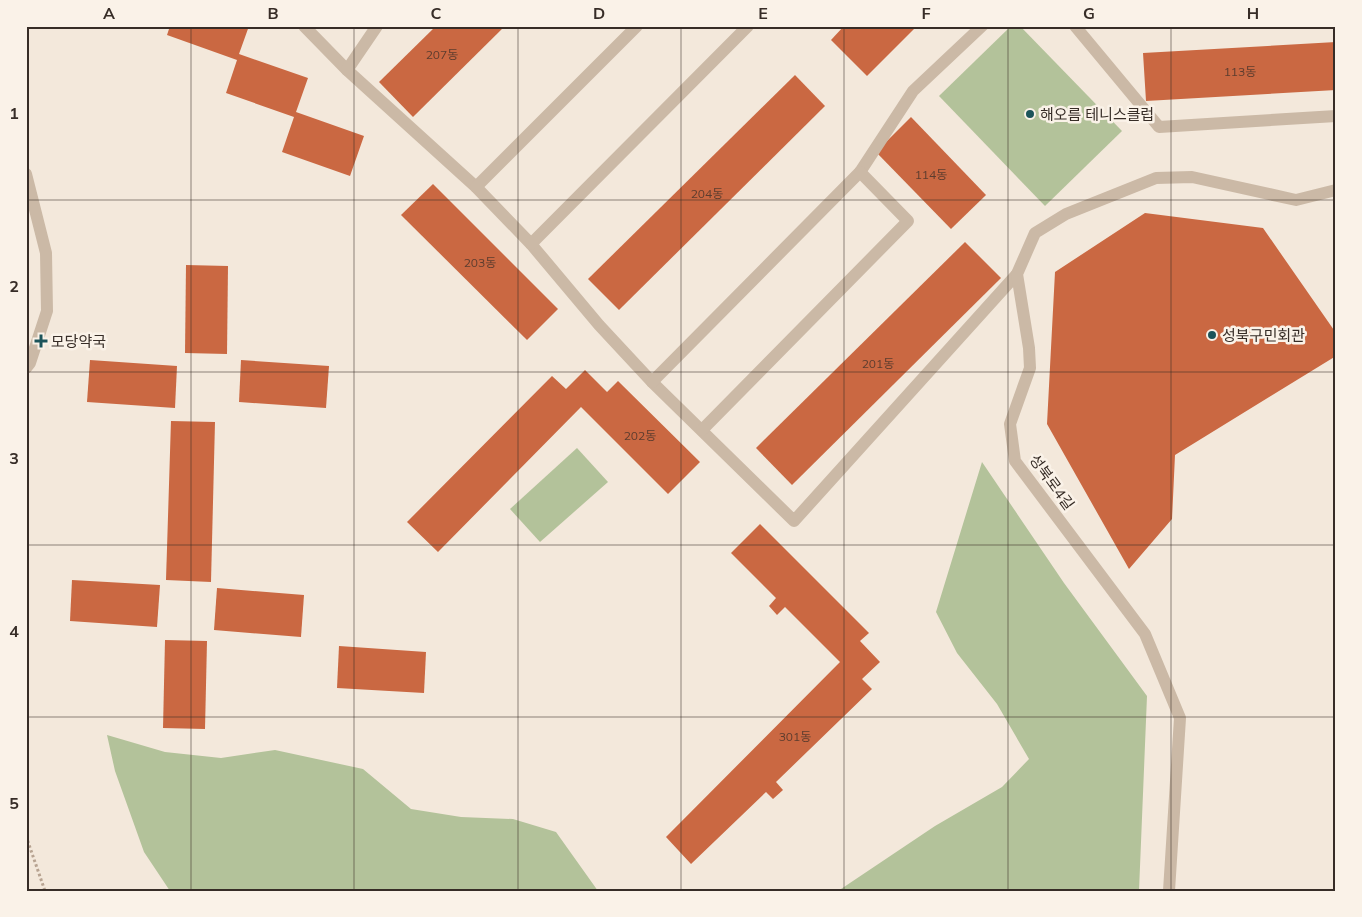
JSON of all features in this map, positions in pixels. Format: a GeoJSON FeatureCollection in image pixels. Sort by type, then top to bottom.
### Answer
{"type":"FeatureCollection","features":[{"type":"Feature","properties":{"kind":"street"},"geometry":{"type":"LineString","coordinates":[[304,26],[347,70],[476,187],[531,244],[599,324],[652,382],[794,521],[1017,274],[1034,233],[1066,214],[1156,178],[1192,177],[1296,200],[1336,190]]}},
{"type":"Feature","properties":{"kind":"street"},"geometry":{"type":"LineString","coordinates":[[347,70],[377,26]]}},
{"type":"Feature","properties":{"kind":"street"},"geometry":{"type":"LineString","coordinates":[[476,187],[637,26]]}},
{"type":"Feature","properties":{"kind":"street"},"geometry":{"type":"LineString","coordinates":[[531,244],[748,26]]}},
{"type":"Feature","properties":{"kind":"street"},"geometry":{"type":"LineString","coordinates":[[652,382],[860,172],[913,91],[982,26]]}},
{"type":"Feature","properties":{"kind":"street"},"geometry":{"type":"LineString","coordinates":[[1075,26],[1159,127],[1336,116]]}},
{"type":"Feature","properties":{"kind":"street"},"geometry":{"type":"LineString","coordinates":[[702,430],[908,221],[860,172]]}},
{"type":"Feature","properties":{"kind":"street"},"geometry":{"type":"LineString","coordinates":[[26,174],[46,254],[47,311],[30,363],[26,368]]}},
{"type":"Feature","properties":{"kind":"street","name":"성북로4길"},"geometry":{"type":"LineString","coordinates":[[1017,274],[1030,368],[1010,424],[1015,461],[1145,634],[1180,718],[1169,891]]}},
{"type":"Feature","properties":{"kind":"path"},"geometry":{"type":"LineString","coordinates":[[26,836],[46,891]]}},
{"type":"Feature","properties":{"kind":"green space","name":"해오름 테니스클럽"},"geometry":{"type":"Polygon","coordinates":[[[1011,26],[1020,26],[1122,131],[1045,206],[939,96],[1011,26]]]}},
{"type":"Feature","properties":{"kind":"green space"},"geometry":{"type":"Polygon","coordinates":[[[577,448],[608,482],[540,542],[510,509],[577,448]]]}},
{"type":"Feature","properties":{"kind":"green space"},"geometry":{"type":"Polygon","coordinates":[[[982,462],[1064,583],[1147,696],[1139,891],[838,891],[935,826],[1002,787],[1029,759],[997,704],[957,653],[936,612],[982,462]]]}},
{"type":"Feature","properties":{"kind":"green space"},"geometry":{"type":"Polygon","coordinates":[[[107,735],[165,752],[221,758],[275,750],[363,769],[411,809],[461,817],[513,819],[556,832],[598,891],[170,891],[144,852],[115,771],[107,735]]]}},
{"type":"Feature","properties":{"kind":"building"},"geometry":{"type":"Polygon","coordinates":[[[170,26],[249,26],[239,54],[308,78],[296,112],[364,136],[350,176],[282,152],[294,117],[226,93],[237,60],[167,35],[170,26]]]}},
{"type":"Feature","properties":{"kind":"building"},"geometry":{"type":"Polygon","coordinates":[[[436,26],[505,26],[413,117],[379,82],[436,26]]]}},
{"type":"Feature","properties":{"kind":"building"},"geometry":{"type":"Polygon","coordinates":[[[844,26],[917,26],[867,76],[831,40],[844,26]]]}},
{"type":"Feature","properties":{"kind":"building"},"geometry":{"type":"Polygon","coordinates":[[[1336,42],[1336,90],[1146,101],[1143,53],[1336,42]]]}},
{"type":"Feature","properties":{"kind":"building"},"geometry":{"type":"Polygon","coordinates":[[[795,75],[825,106],[619,310],[588,279],[795,75]]]}},
{"type":"Feature","properties":{"kind":"building"},"geometry":{"type":"Polygon","coordinates":[[[911,117],[986,195],[951,229],[876,152],[911,117]]]}},
{"type":"Feature","properties":{"kind":"building"},"geometry":{"type":"Polygon","coordinates":[[[433,184],[558,309],[527,340],[401,215],[433,184]]]}},
{"type":"Feature","properties":{"kind":"building"},"geometry":{"type":"Polygon","coordinates":[[[1145,213],[1263,228],[1336,333],[1336,356],[1175,455],[1172,519],[1129,569],[1047,424],[1055,272],[1145,213]]]}},
{"type":"Feature","properties":{"kind":"building"},"geometry":{"type":"Polygon","coordinates":[[[965,242],[1001,278],[792,485],[756,448],[965,242]]]}},
{"type":"Feature","properties":{"kind":"building"},"geometry":{"type":"Polygon","coordinates":[[[186,265],[228,266],[227,354],[185,353],[186,265]]]}},
{"type":"Feature","properties":{"kind":"building"},"geometry":{"type":"Polygon","coordinates":[[[90,360],[177,366],[175,408],[87,402],[90,360]]]}},
{"type":"Feature","properties":{"kind":"building"},"geometry":{"type":"Polygon","coordinates":[[[241,360],[329,366],[326,408],[239,402],[241,360]]]}},
{"type":"Feature","properties":{"kind":"building"},"geometry":{"type":"Polygon","coordinates":[[[585,370],[607,392],[618,381],[700,462],[668,494],[581,407],[438,552],[407,522],[552,376],[566,389],[585,370]]]}},
{"type":"Feature","properties":{"kind":"building"},"geometry":{"type":"Polygon","coordinates":[[[171,421],[215,422],[211,582],[166,580],[171,421]]]}},
{"type":"Feature","properties":{"kind":"building"},"geometry":{"type":"Polygon","coordinates":[[[760,524],[869,633],[860,641],[880,662],[862,679],[872,689],[776,782],[783,790],[773,799],[766,792],[691,864],[666,837],[840,662],[785,607],[777,615],[769,606],[776,598],[731,553],[760,524]]]}},
{"type":"Feature","properties":{"kind":"building"},"geometry":{"type":"Polygon","coordinates":[[[72,580],[160,585],[157,627],[70,621],[72,580]]]}},
{"type":"Feature","properties":{"kind":"building"},"geometry":{"type":"Polygon","coordinates":[[[217,588],[304,595],[301,637],[214,630],[217,588]]]}},
{"type":"Feature","properties":{"kind":"building"},"geometry":{"type":"Polygon","coordinates":[[[165,640],[207,641],[205,729],[163,728],[165,640]]]}},
{"type":"Feature","properties":{"kind":"building"},"geometry":{"type":"Polygon","coordinates":[[[339,646],[426,652],[424,693],[337,688],[339,646]]]}},
{"type":"Feature","properties":{"kind":"place","name":"해오름 테니스클럽"},"geometry":{"type":"Point","coordinates":[1030,114]}},
{"type":"Feature","properties":{"kind":"place","name":"성북구민회관"},"geometry":{"type":"Point","coordinates":[1212,335]}},
{"type":"Feature","properties":{"kind":"place","name":"모당약국"},"geometry":{"type":"Point","coordinates":[41,341]}}]}
